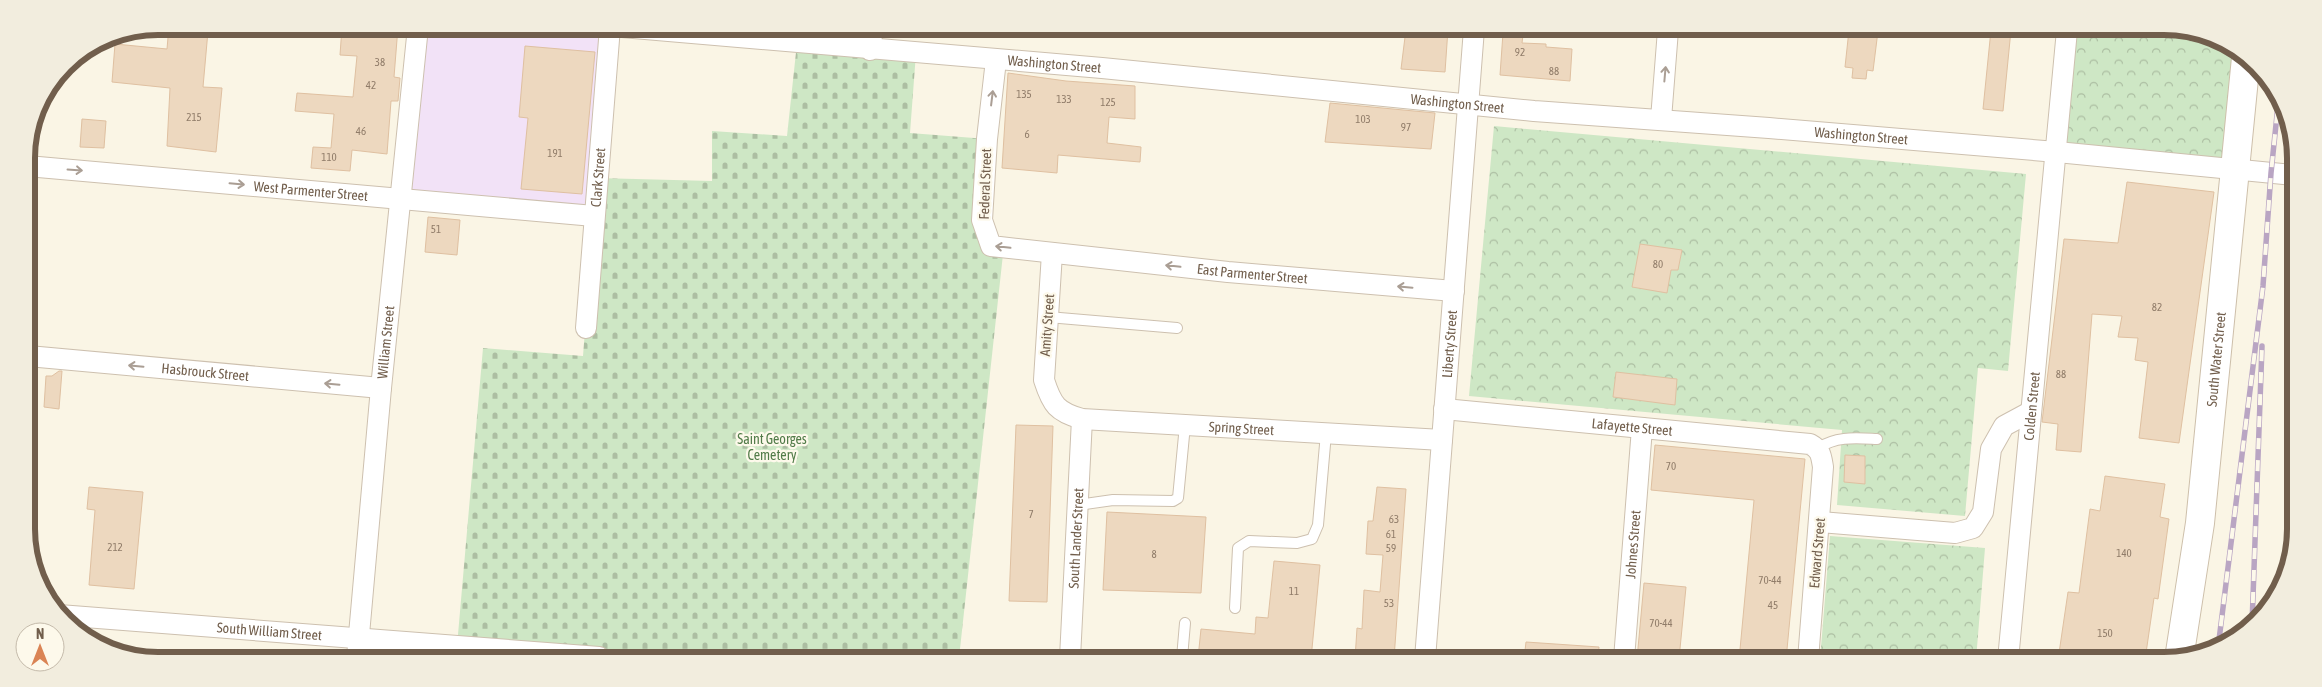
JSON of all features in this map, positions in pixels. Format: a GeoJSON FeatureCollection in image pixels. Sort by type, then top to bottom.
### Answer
{"type":"FeatureCollection","features":[{"type":"Feature","properties":{"kind":"street","name":"William Street"},"geometry":{"type":"LineString","coordinates":[[358,648],[381,388],[417,35]]}},
{"type":"Feature","properties":{"kind":"street","name":"Clark Street"},"geometry":{"type":"LineString","coordinates":[[586,328],[609,35]]}},
{"type":"Feature","properties":{"kind":"street","name":"Washington Street"},"geometry":{"type":"LineString","coordinates":[[708,35],[1534,111],[1661,119],[2057,152],[2287,174]]}},
{"type":"Feature","properties":{"kind":"street"},"geometry":{"type":"LineString","coordinates":[[870,50],[872,35]]}},
{"type":"Feature","properties":{"kind":"street","name":"Liberty Street"},"geometry":{"type":"LineString","coordinates":[[1426,652],[1474,35]]}},
{"type":"Feature","properties":{"kind":"street"},"geometry":{"type":"LineString","coordinates":[[1661,119],[1668,35]]}},
{"type":"Feature","properties":{"kind":"street","name":"Colden Street"},"geometry":{"type":"LineString","coordinates":[[2009,652],[2067,35]]}},
{"type":"Feature","properties":{"kind":"street","name":"Federal Street"},"geometry":{"type":"LineString","coordinates":[[996,60],[987,139],[982,220],[991,246],[1052,253]]}},
{"type":"Feature","properties":{"kind":"street","name":"South Water Street"},"geometry":{"type":"LineString","coordinates":[[2180,651],[2200,523],[2245,66]]}},
{"type":"Feature","properties":{"kind":"street","name":"West Parmenter Street"},"geometry":{"type":"LineString","coordinates":[[35,167],[594,216]]}},
{"type":"Feature","properties":{"kind":"street","name":"East Parmenter Street"},"geometry":{"type":"LineString","coordinates":[[1052,253],[1228,272],[1454,291]]}},
{"type":"Feature","properties":{"kind":"street","name":"Amity Street"},"geometry":{"type":"LineString","coordinates":[[1049,396],[1044,380],[1052,253]]}},
{"type":"Feature","properties":{"kind":"street","name":"Hasbrouck Street"},"geometry":{"type":"LineString","coordinates":[[35,357],[381,388]]}},
{"type":"Feature","properties":{"kind":"street","name":"Spring Street"},"geometry":{"type":"LineString","coordinates":[[1049,396],[1063,414],[1082,419],[1442,440]]}},
{"type":"Feature","properties":{"kind":"street","name":"Lafayette Street"},"geometry":{"type":"LineString","coordinates":[[1444,409],[1810,444],[1818,448]]}},
{"type":"Feature","properties":{"kind":"street"},"geometry":{"type":"LineString","coordinates":[[1820,522],[1955,533],[1973,528],[1983,512],[1991,449],[2004,426],[2030,412]]}},
{"type":"Feature","properties":{"kind":"street","name":"South Lander Street"},"geometry":{"type":"LineString","coordinates":[[1070,652],[1082,419]]}},
{"type":"Feature","properties":{"kind":"street","name":"Johnes Street"},"geometry":{"type":"LineString","coordinates":[[1625,652],[1642,428]]}},
{"type":"Feature","properties":{"kind":"street","name":"Edward Street"},"geometry":{"type":"LineString","coordinates":[[1809,652],[1823,467],[1818,448]]}},
{"type":"Feature","properties":{"kind":"street","name":"South William Street"},"geometry":{"type":"LineString","coordinates":[[72,616],[358,648],[484,652]]}},
{"type":"Feature","properties":{"kind":"lane"},"geometry":{"type":"LineString","coordinates":[[1048,317],[1177,328]]}},
{"type":"Feature","properties":{"kind":"lane"},"geometry":{"type":"LineString","coordinates":[[1078,505],[1113,500],[1173,501],[1178,498],[1185,425]]}},
{"type":"Feature","properties":{"kind":"lane"},"geometry":{"type":"LineString","coordinates":[[1235,608],[1238,548],[1249,541],[1296,543],[1312,538],[1318,525],[1326,433]]}},
{"type":"Feature","properties":{"kind":"lane"},"geometry":{"type":"LineString","coordinates":[[1818,448],[1829,441],[1844,438],[1876,439]]}},
{"type":"Feature","properties":{"kind":"lane"},"geometry":{"type":"LineString","coordinates":[[1183,652],[1185,623]]}},
{"type":"Feature","properties":{"kind":"shaded area"},"geometry":{"type":"Polygon","coordinates":[[[417,35],[609,35],[594,216],[402,199],[417,35]]]}},
{"type":"Feature","properties":{"kind":"green space"},"geometry":{"type":"Polygon","coordinates":[[[2067,35],[2180,36],[2211,44],[2243,65],[2234,171],[2057,152],[2067,35]]]}},
{"type":"Feature","properties":{"kind":"green space","name":"Saint Georges Cemetery"},"geometry":{"type":"Polygon","coordinates":[[[797,43],[916,53],[910,133],[987,139],[982,220],[1004,245],[960,652],[522,652],[457,646],[483,348],[583,356],[597,178],[712,181],[712,131],[787,136],[797,43]]]}},
{"type":"Feature","properties":{"kind":"green space"},"geometry":{"type":"Polygon","coordinates":[[[1494,126],[2026,174],[2008,371],[1978,368],[1965,516],[1837,505],[1842,430],[1469,396],[1494,126]]]}},
{"type":"Feature","properties":{"kind":"green space"},"geometry":{"type":"Polygon","coordinates":[[[1830,536],[1985,548],[1977,652],[1821,652],[1830,536]]]}},
{"type":"Feature","properties":{"kind":"building"},"geometry":{"type":"Polygon","coordinates":[[[168,35],[208,35],[203,87],[222,88],[216,152],[167,146],[170,88],[112,82],[115,44],[167,49],[168,35]]]}},
{"type":"Feature","properties":{"kind":"building"},"geometry":{"type":"Polygon","coordinates":[[[341,35],[397,35],[394,77],[400,78],[398,101],[391,101],[387,154],[352,150],[350,171],[311,168],[313,147],[331,148],[334,114],[295,111],[297,93],[353,97],[357,56],[340,55],[341,35]]]}},
{"type":"Feature","properties":{"kind":"building"},"geometry":{"type":"Polygon","coordinates":[[[1405,35],[1448,35],[1445,72],[1401,69],[1405,35]]]}},
{"type":"Feature","properties":{"kind":"building"},"geometry":{"type":"Polygon","coordinates":[[[1503,35],[1523,35],[1522,43],[1546,44],[1546,47],[1572,49],[1570,81],[1500,75],[1503,35]]]}},
{"type":"Feature","properties":{"kind":"building"},"geometry":{"type":"Polygon","coordinates":[[[1848,35],[1878,35],[1873,71],[1867,70],[1866,79],[1852,78],[1853,68],[1845,67],[1848,35]]]}},
{"type":"Feature","properties":{"kind":"building"},"geometry":{"type":"Polygon","coordinates":[[[1990,35],[2011,35],[2003,111],[1983,109],[1990,35]]]}},
{"type":"Feature","properties":{"kind":"building"},"geometry":{"type":"Polygon","coordinates":[[[525,46],[595,52],[582,194],[521,189],[528,118],[519,117],[525,46]]]}},
{"type":"Feature","properties":{"kind":"building"},"geometry":{"type":"Polygon","coordinates":[[[1008,73],[1066,81],[1135,86],[1135,119],[1109,117],[1107,143],[1141,147],[1140,162],[1058,155],[1057,173],[1002,168],[1008,73]]]}},
{"type":"Feature","properties":{"kind":"building"},"geometry":{"type":"Polygon","coordinates":[[[1330,103],[1435,113],[1431,149],[1325,142],[1330,103]]]}},
{"type":"Feature","properties":{"kind":"building"},"geometry":{"type":"Polygon","coordinates":[[[82,119],[106,121],[104,148],[80,147],[82,119]]]}},
{"type":"Feature","properties":{"kind":"building"},"geometry":{"type":"Polygon","coordinates":[[[2127,182],[2214,192],[2179,443],[2139,438],[2148,362],[2135,360],[2138,338],[2118,337],[2122,316],[2092,314],[2081,452],[2056,450],[2058,424],[2042,422],[2064,239],[2118,243],[2127,182]]]}},
{"type":"Feature","properties":{"kind":"building"},"geometry":{"type":"Polygon","coordinates":[[[428,217],[460,220],[457,255],[425,252],[428,217]]]}},
{"type":"Feature","properties":{"kind":"building"},"geometry":{"type":"Polygon","coordinates":[[[1640,244],[1682,250],[1678,270],[1671,270],[1667,293],[1632,287],[1640,244]]]}},
{"type":"Feature","properties":{"kind":"building"},"geometry":{"type":"Polygon","coordinates":[[[62,371],[59,409],[44,407],[46,376],[52,376],[62,371]]]}},
{"type":"Feature","properties":{"kind":"building"},"geometry":{"type":"Polygon","coordinates":[[[1616,372],[1677,379],[1675,405],[1613,397],[1616,372]]]}},
{"type":"Feature","properties":{"kind":"building"},"geometry":{"type":"Polygon","coordinates":[[[1016,425],[1053,426],[1047,602],[1009,601],[1016,425]]]}},
{"type":"Feature","properties":{"kind":"building"},"geometry":{"type":"Polygon","coordinates":[[[1655,445],[1805,459],[1787,652],[1740,652],[1754,500],[1651,490],[1655,445]]]}},
{"type":"Feature","properties":{"kind":"building"},"geometry":{"type":"Polygon","coordinates":[[[1845,455],[1865,456],[1865,484],[1844,482],[1845,455]]]}},
{"type":"Feature","properties":{"kind":"building"},"geometry":{"type":"Polygon","coordinates":[[[2105,476],[2165,484],[2160,517],[2169,519],[2158,599],[2154,598],[2146,652],[2059,652],[2068,592],[2079,593],[2090,509],[2100,511],[2105,476]]]}},
{"type":"Feature","properties":{"kind":"building"},"geometry":{"type":"Polygon","coordinates":[[[89,487],[143,492],[134,589],[89,585],[95,510],[87,509],[89,487]]]}},
{"type":"Feature","properties":{"kind":"building"},"geometry":{"type":"Polygon","coordinates":[[[1377,487],[1406,489],[1394,652],[1355,652],[1357,628],[1362,629],[1364,590],[1380,592],[1383,555],[1366,554],[1368,521],[1373,521],[1377,487]]]}},
{"type":"Feature","properties":{"kind":"building"},"geometry":{"type":"Polygon","coordinates":[[[1107,512],[1206,517],[1201,593],[1103,590],[1107,512]]]}},
{"type":"Feature","properties":{"kind":"building"},"geometry":{"type":"Polygon","coordinates":[[[1274,561],[1320,565],[1312,652],[1199,652],[1201,629],[1255,634],[1256,617],[1268,618],[1274,561]]]}},
{"type":"Feature","properties":{"kind":"building"},"geometry":{"type":"Polygon","coordinates":[[[1644,583],[1686,587],[1680,652],[1638,652],[1644,583]]]}},
{"type":"Feature","properties":{"kind":"building"},"geometry":{"type":"Polygon","coordinates":[[[1526,642],[1599,647],[1599,652],[1525,652],[1526,642]]]}},
{"type":"Feature","properties":{"kind":"railway"},"geometry":{"type":"LineString","coordinates":[[2219,638],[2263,286],[2277,110]]}},
{"type":"Feature","properties":{"kind":"railway"},"geometry":{"type":"LineString","coordinates":[[2252,614],[2262,346]]}}]}
